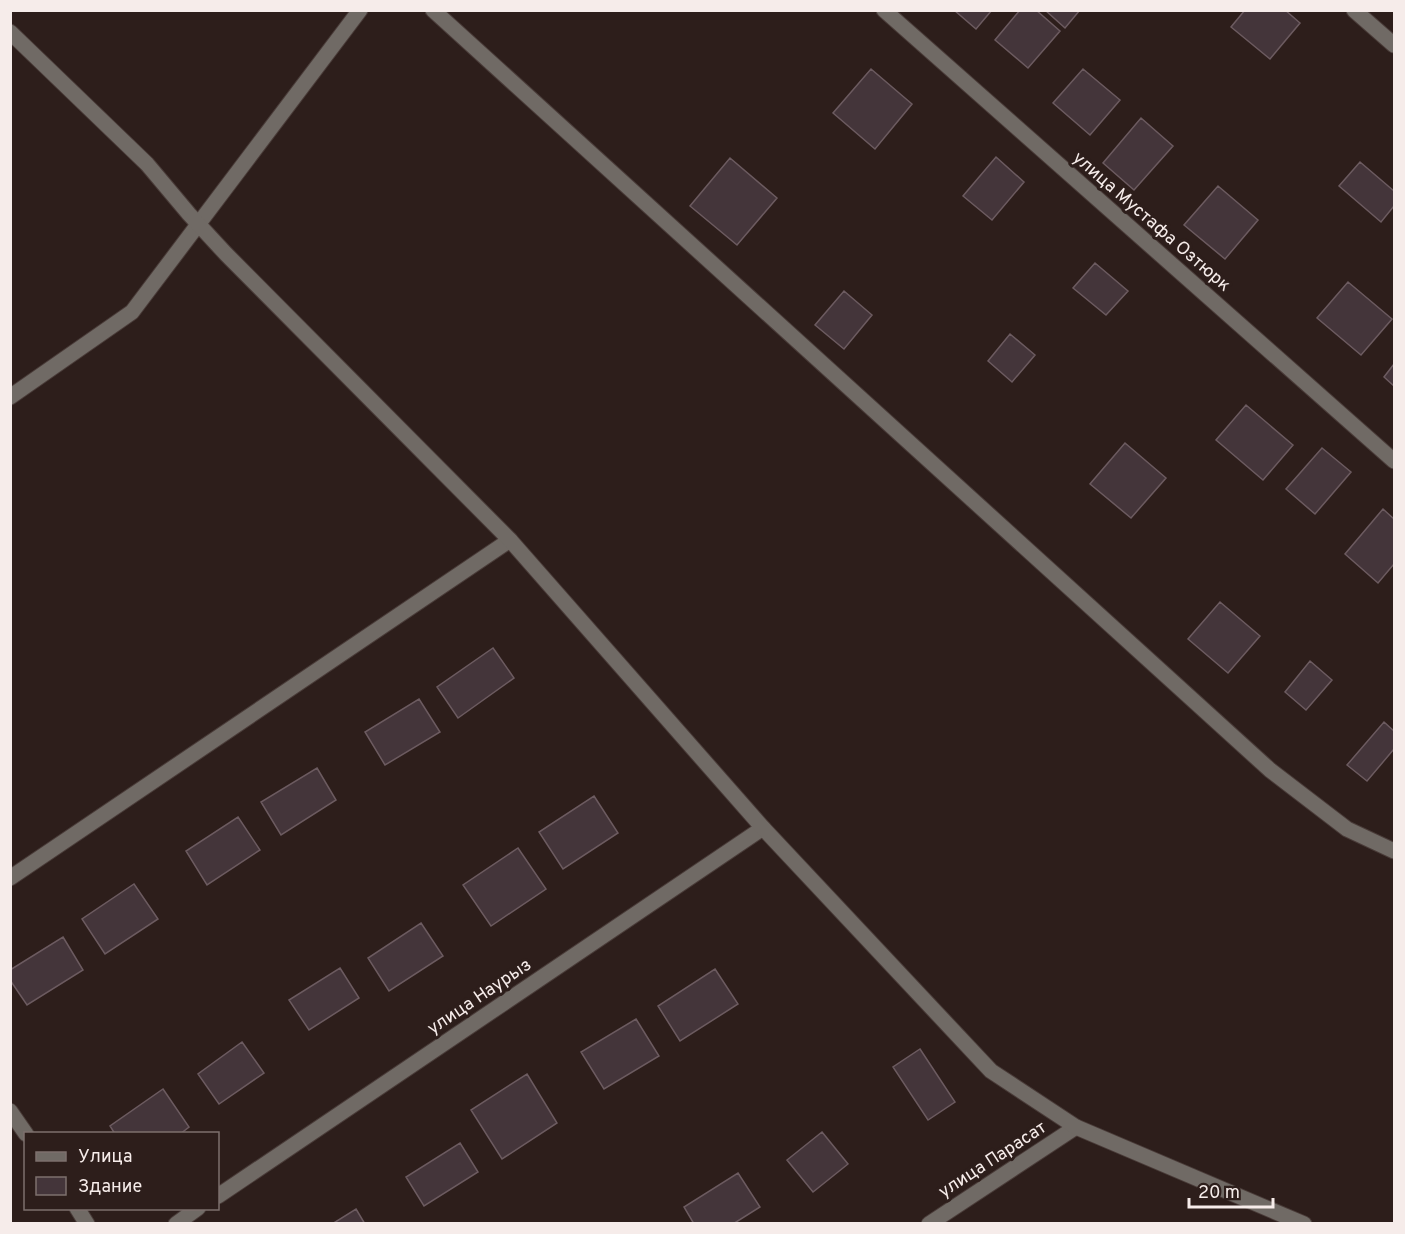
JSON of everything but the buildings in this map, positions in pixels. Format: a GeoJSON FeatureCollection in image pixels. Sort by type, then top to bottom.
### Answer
{"type":"FeatureCollection","features":[{"type":"Feature","properties":{"kind":"street"},"geometry":{"type":"LineString","coordinates":[[10,397],[132,312],[360,10]]}},
{"type":"Feature","properties":{"kind":"street"},"geometry":{"type":"LineString","coordinates":[[433,10],[1270,770],[1347,829],[1395,851]]}},
{"type":"Feature","properties":{"kind":"street","name":"улица Мустафа Озтюрк"},"geometry":{"type":"LineString","coordinates":[[884,10],[1395,462]]}},
{"type":"Feature","properties":{"kind":"street"},"geometry":{"type":"LineString","coordinates":[[1354,10],[1395,45]]}},
{"type":"Feature","properties":{"kind":"street"},"geometry":{"type":"LineString","coordinates":[[10,32],[147,164],[198,223],[510,540],[763,828],[990,1071],[1076,1127],[1304,1224]]}},
{"type":"Feature","properties":{"kind":"street"},"geometry":{"type":"LineString","coordinates":[[10,878],[510,540]]}},
{"type":"Feature","properties":{"kind":"street","name":"улица Наурыз"},"geometry":{"type":"LineString","coordinates":[[219,1195],[763,828]]}},
{"type":"Feature","properties":{"kind":"street"},"geometry":{"type":"LineString","coordinates":[[10,1111],[25,1132]]}},
{"type":"Feature","properties":{"kind":"street","name":"улица Парасат"},"geometry":{"type":"LineString","coordinates":[[929,1224],[1076,1127]]}},
{"type":"Feature","properties":{"kind":"street"},"geometry":{"type":"LineString","coordinates":[[78,1210],[87,1224]]}},
{"type":"Feature","properties":{"kind":"street"},"geometry":{"type":"LineString","coordinates":[[176,1224],[197,1210]]}}]}
